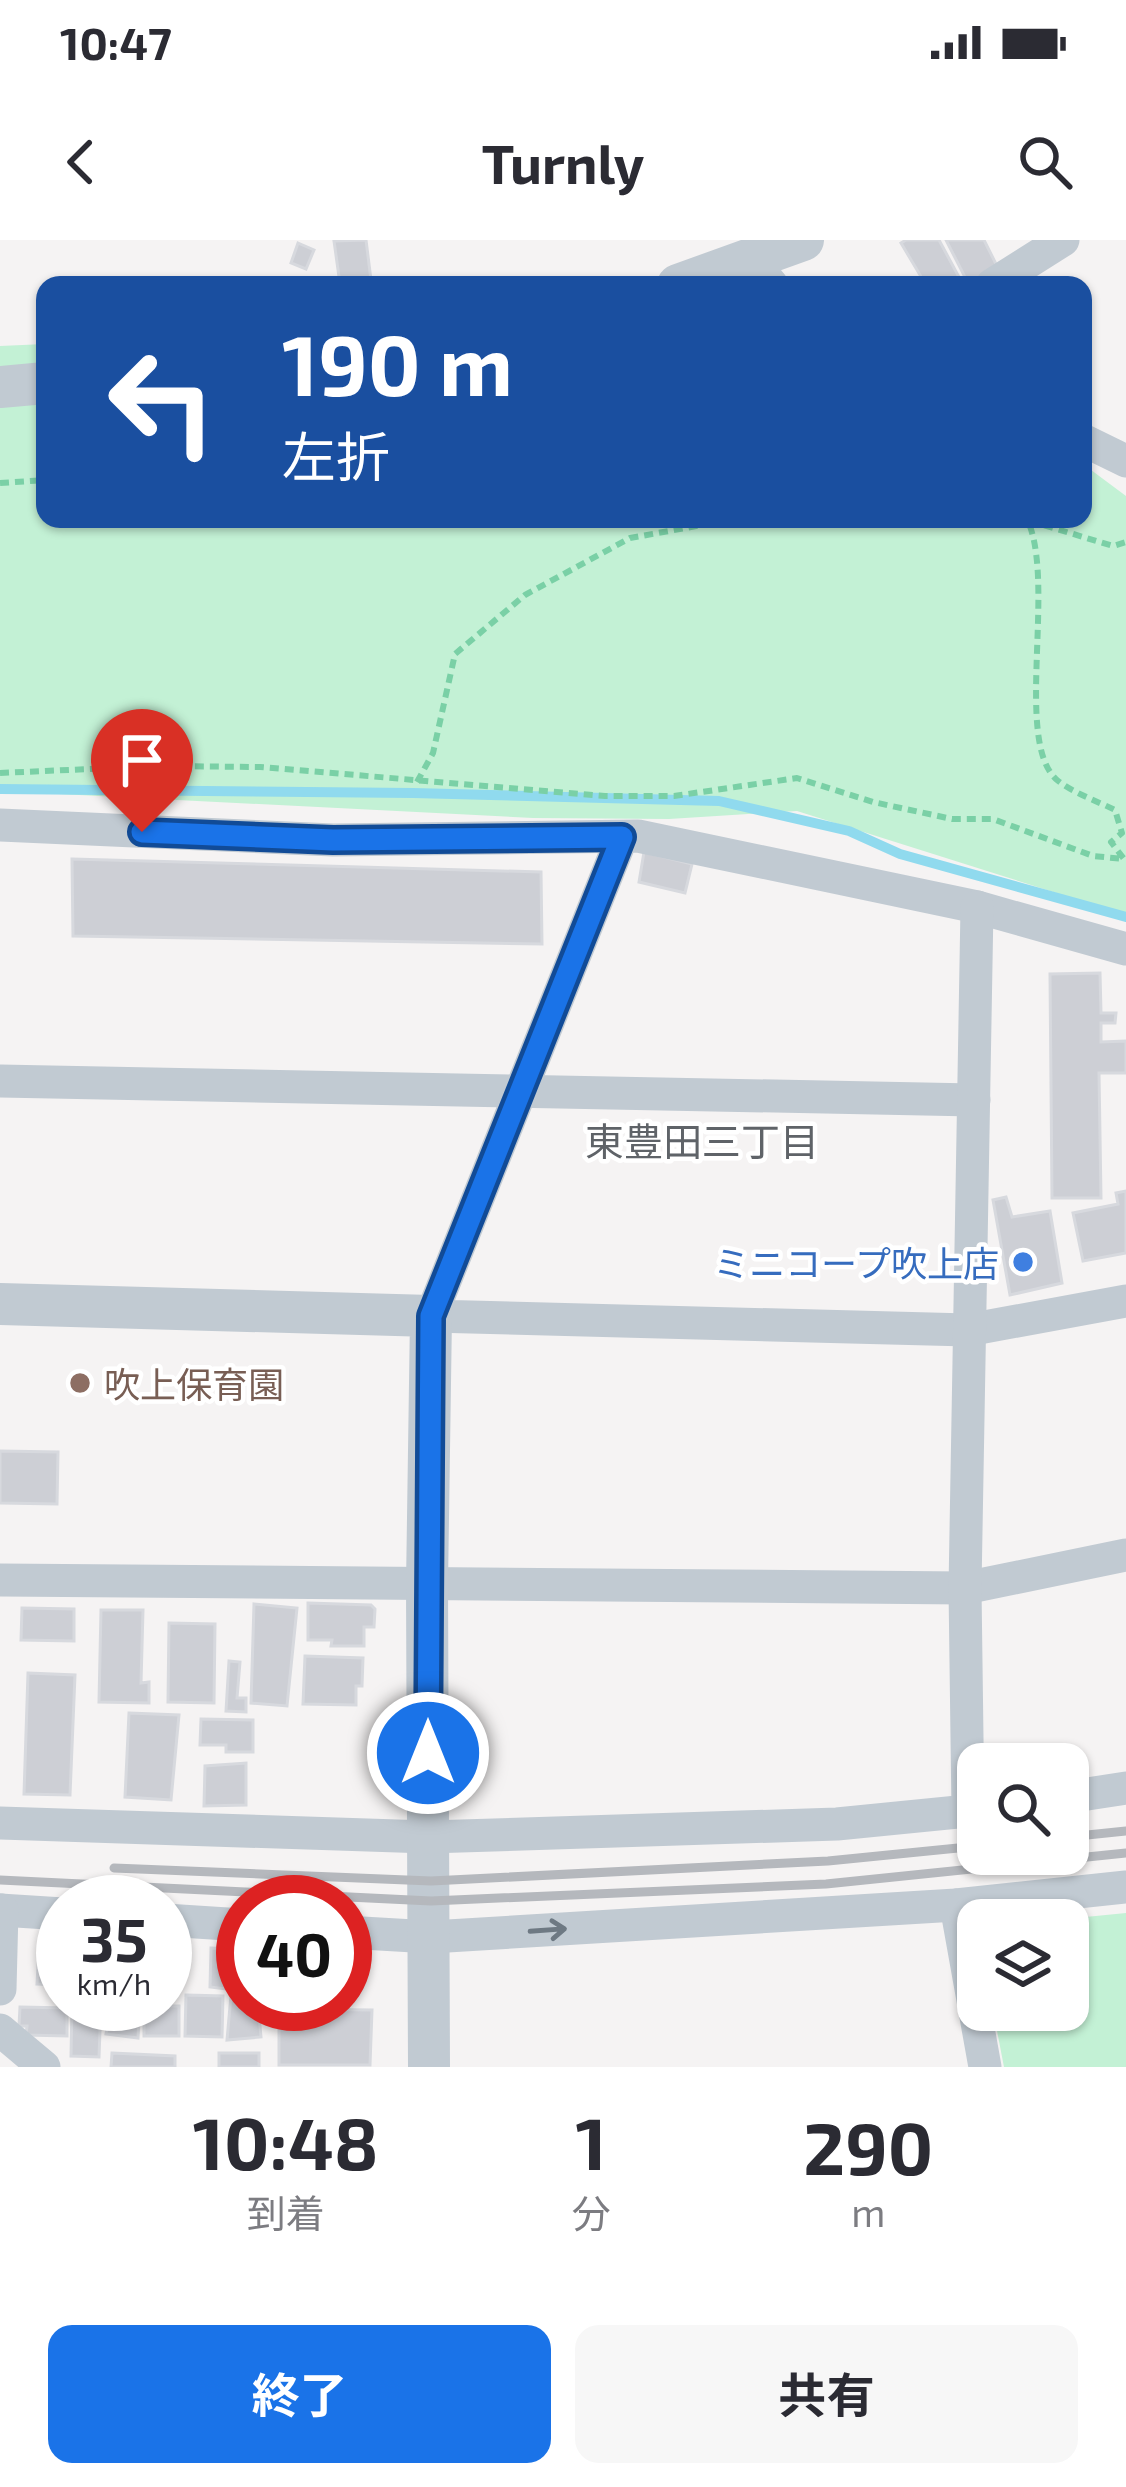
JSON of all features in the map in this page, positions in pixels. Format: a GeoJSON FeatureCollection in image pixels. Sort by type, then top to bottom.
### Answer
{"type":"FeatureCollection","features":[{"type":"Feature","properties":{"kind":"street"},"geometry":{"type":"LineString","coordinates":[[762,273],[803,240]]}},
{"type":"Feature","properties":{"kind":"street"},"geometry":{"type":"LineString","coordinates":[[1006,276],[1063,240]]}},
{"type":"Feature","properties":{"kind":"street"},"geometry":{"type":"LineString","coordinates":[[0,386],[36,384]]}},
{"type":"Feature","properties":{"kind":"street"},"geometry":{"type":"LineString","coordinates":[[1092,444],[1126,461]]}},
{"type":"Feature","properties":{"kind":"street"},"geometry":{"type":"LineString","coordinates":[[0,825],[333,840],[638,836],[977,907],[1126,949]]}},
{"type":"Feature","properties":{"kind":"street"},"geometry":{"type":"LineString","coordinates":[[429,2067],[431,1316],[622,837]]}},
{"type":"Feature","properties":{"kind":"street"},"geometry":{"type":"LineString","coordinates":[[970,1743],[964,1588],[977,907]]}},
{"type":"Feature","properties":{"kind":"street"},"geometry":{"type":"LineString","coordinates":[[0,1081],[974,1100]]}},
{"type":"Feature","properties":{"kind":"street"},"geometry":{"type":"LineString","coordinates":[[0,1304],[968,1330],[1126,1301]]}},
{"type":"Feature","properties":{"kind":"street"},"geometry":{"type":"LineString","coordinates":[[0,1580],[964,1588],[1126,1555]]}},
{"type":"Feature","properties":{"kind":"street"},"geometry":{"type":"LineString","coordinates":[[1089,1794],[1126,1788]]}},
{"type":"Feature","properties":{"kind":"street"},"geometry":{"type":"LineString","coordinates":[[0,1823],[428,1837],[837,1824],[957,1813]]}},
{"type":"Feature","properties":{"kind":"street"},"geometry":{"type":"LineString","coordinates":[[372,1934],[431,1937],[956,1905],[1126,1887]]}},
{"type":"Feature","properties":{"kind":"street"},"geometry":{"type":"LineString","coordinates":[[956,1905],[985,2067]]}},
{"type":"Feature","properties":{"kind":"street"},"geometry":{"type":"LineString","coordinates":[[0,1989],[1,1910],[36,1912]]}},
{"type":"Feature","properties":{"kind":"street"},"geometry":{"type":"LineString","coordinates":[[0,2030],[44,2067]]}},
{"type":"Feature","properties":{"kind":"path"},"geometry":{"type":"LineString","coordinates":[[0,483],[36,481]]}},
{"type":"Feature","properties":{"kind":"path"},"geometry":{"type":"LineString","coordinates":[[417,782],[433,753],[455,654],[525,595],[630,538],[686,528]]}},
{"type":"Feature","properties":{"kind":"path"},"geometry":{"type":"LineString","coordinates":[[1031,528],[1041,580],[1035,700],[1043,758],[1056,779],[1126,815]]}},
{"type":"Feature","properties":{"kind":"path"},"geometry":{"type":"LineString","coordinates":[[1055,528],[1113,546],[1126,542]]}},
{"type":"Feature","properties":{"kind":"path"},"geometry":{"type":"LineString","coordinates":[[0,773],[260,767],[605,796],[674,796],[797,778],[873,802],[952,819],[993,819],[1093,856],[1125,862]]}},
{"type":"Feature","properties":{"kind":"path"},"geometry":{"type":"LineString","coordinates":[[1115,810],[1122,833],[1111,842],[1125,862]]}},
{"type":"Feature","properties":{"kind":"green space"},"geometry":{"type":"Polygon","coordinates":[[[36,344],[36,528],[1092,528],[1092,471],[1126,496],[1126,915],[797,811],[669,819],[533,818],[0,791],[0,346],[36,344]]]}},
{"type":"Feature","properties":{"kind":"green space"},"geometry":{"type":"Polygon","coordinates":[[[1126,1913],[1126,2067],[1004,2067],[997,2031],[1089,2031],[1089,1917],[1126,1913]]]}},
{"type":"Feature","properties":{"kind":"building"},"geometry":{"type":"Polygon","coordinates":[[[366,240],[370,276],[339,276],[334,241],[366,240]]]}},
{"type":"Feature","properties":{"kind":"building"},"geometry":{"type":"Polygon","coordinates":[[[939,240],[958,276],[921,276],[901,243],[939,240]]]}},
{"type":"Feature","properties":{"kind":"building"},"geometry":{"type":"Polygon","coordinates":[[[946,240],[984,240],[999,270],[987,276],[964,276],[946,240]]]}},
{"type":"Feature","properties":{"kind":"building"},"geometry":{"type":"Polygon","coordinates":[[[298,243],[314,250],[306,269],[291,263],[298,243]]]}},
{"type":"Feature","properties":{"kind":"building"},"geometry":{"type":"Polygon","coordinates":[[[644,852],[692,864],[685,893],[639,882],[644,852]]]}},
{"type":"Feature","properties":{"kind":"building"},"geometry":{"type":"Polygon","coordinates":[[[72,859],[541,872],[542,944],[73,936],[72,859]]]}},
{"type":"Feature","properties":{"kind":"building"},"geometry":{"type":"Polygon","coordinates":[[[1100,973],[1101,1013],[1116,1013],[1115,1023],[1101,1023],[1101,1042],[1126,1041],[1126,1073],[1099,1073],[1101,1198],[1052,1198],[1050,974],[1100,973]]]}},
{"type":"Feature","properties":{"kind":"building"},"geometry":{"type":"Polygon","coordinates":[[[1126,1191],[1126,1253],[1083,1261],[1073,1213],[1118,1204],[1116,1193],[1126,1191]]]}},
{"type":"Feature","properties":{"kind":"building"},"geometry":{"type":"Polygon","coordinates":[[[1006,1197],[1012,1217],[1050,1211],[1062,1283],[1010,1295],[993,1200],[1006,1197]]]}},
{"type":"Feature","properties":{"kind":"building"},"geometry":{"type":"Polygon","coordinates":[[[0,1451],[58,1452],[57,1504],[0,1503],[0,1451]]]}},
{"type":"Feature","properties":{"kind":"building"},"geometry":{"type":"Polygon","coordinates":[[[308,1603],[371,1605],[374,1627],[364,1627],[364,1646],[308,1640],[308,1603]]]}},
{"type":"Feature","properties":{"kind":"building"},"geometry":{"type":"Polygon","coordinates":[[[254,1604],[297,1608],[287,1706],[251,1703],[254,1604]]]}},
{"type":"Feature","properties":{"kind":"building"},"geometry":{"type":"Polygon","coordinates":[[[22,1608],[74,1609],[74,1641],[21,1640],[22,1608]]]}},
{"type":"Feature","properties":{"kind":"building"},"geometry":{"type":"Polygon","coordinates":[[[101,1610],[143,1610],[141,1683],[149,1682],[149,1703],[99,1702],[101,1610]]]}},
{"type":"Feature","properties":{"kind":"building"},"geometry":{"type":"Polygon","coordinates":[[[169,1623],[215,1624],[214,1703],[168,1702],[169,1623]]]}},
{"type":"Feature","properties":{"kind":"building"},"geometry":{"type":"Polygon","coordinates":[[[305,1656],[363,1658],[356,1705],[303,1704],[305,1656]]]}},
{"type":"Feature","properties":{"kind":"building"},"geometry":{"type":"Polygon","coordinates":[[[229,1661],[240,1662],[237,1698],[246,1698],[246,1712],[226,1711],[229,1661]]]}},
{"type":"Feature","properties":{"kind":"building"},"geometry":{"type":"Polygon","coordinates":[[[28,1673],[75,1675],[70,1795],[24,1794],[28,1673]]]}},
{"type":"Feature","properties":{"kind":"building"},"geometry":{"type":"Polygon","coordinates":[[[129,1713],[179,1715],[171,1800],[125,1797],[129,1713]]]}},
{"type":"Feature","properties":{"kind":"building"},"geometry":{"type":"Polygon","coordinates":[[[201,1719],[253,1720],[253,1752],[200,1745],[201,1719]]]}},
{"type":"Feature","properties":{"kind":"building"},"geometry":{"type":"Polygon","coordinates":[[[246,1763],[246,1805],[204,1806],[205,1766],[246,1763]]]}},
{"type":"Feature","properties":{"kind":"building"},"geometry":{"type":"Polygon","coordinates":[[[211,1948],[216,1948],[216,1988],[210,1987],[211,1948]]]}},
{"type":"Feature","properties":{"kind":"building"},"geometry":{"type":"Polygon","coordinates":[[[192,1995],[216,1996],[216,2031],[222,2031],[222,2037],[185,2036],[185,2031],[192,2031],[192,1995]]]}},
{"type":"Feature","properties":{"kind":"building"},"geometry":{"type":"Polygon","coordinates":[[[20,2007],[36,2007],[36,2031],[67,2031],[67,2036],[26,2035],[27,2026],[19,2026],[20,2007]]]}},
{"type":"Feature","properties":{"kind":"building"},"geometry":{"type":"Polygon","coordinates":[[[71,2031],[100,2031],[99,2057],[71,2056],[71,2031]]]}},
{"type":"Feature","properties":{"kind":"building"},"geometry":{"type":"Polygon","coordinates":[[[106,2031],[138,2031],[138,2038],[106,2031]]]}},
{"type":"Feature","properties":{"kind":"building"},"geometry":{"type":"Polygon","coordinates":[[[144,2031],[179,2031],[179,2036],[144,2036],[144,2031]]]}},
{"type":"Feature","properties":{"kind":"building"},"geometry":{"type":"Polygon","coordinates":[[[228,2031],[260,2031],[261,2037],[227,2040],[228,2031]]]}},
{"type":"Feature","properties":{"kind":"building"},"geometry":{"type":"Polygon","coordinates":[[[279,2031],[371,2031],[370,2065],[279,2065],[279,2031]]]}},
{"type":"Feature","properties":{"kind":"building"},"geometry":{"type":"Polygon","coordinates":[[[112,2053],[175,2056],[175,2067],[111,2067],[112,2053]]]}},
{"type":"Feature","properties":{"kind":"building"},"geometry":{"type":"Polygon","coordinates":[[[219,2053],[259,2053],[259,2067],[219,2067],[219,2053]]]}},
{"type":"Feature","properties":{"kind":"waterway"},"geometry":{"type":"LineString","coordinates":[[0,789],[719,801],[849,831],[900,854],[1126,917]]}},
{"type":"Feature","properties":{"kind":"railway"},"geometry":{"type":"LineString","coordinates":[[1089,1835],[1126,1831]]}},
{"type":"Feature","properties":{"kind":"railway"},"geometry":{"type":"LineString","coordinates":[[114,1868],[431,1881],[828,1861],[957,1848]]}},
{"type":"Feature","properties":{"kind":"railway"},"geometry":{"type":"LineString","coordinates":[[0,1880],[431,1901],[826,1884],[1126,1853]]}},
{"type":"Feature","properties":{"kind":"place","name":"ミニコープ吹上店"},"geometry":{"type":"Point","coordinates":[1023,1262]}},
{"type":"Feature","properties":{"kind":"place","name":"吹上保育園"},"geometry":{"type":"Point","coordinates":[80,1383]}},
{"type":"Feature","properties":{"kind":"district","name":"東豊田三丁目"},"geometry":{"type":"Point","coordinates":[702,1140]}},
{"type":"Feature","properties":{"kind":"route"},"geometry":{"type":"LineString","coordinates":[[142,832],[333,840],[622,837],[431,1316],[428,1753]]}}]}
